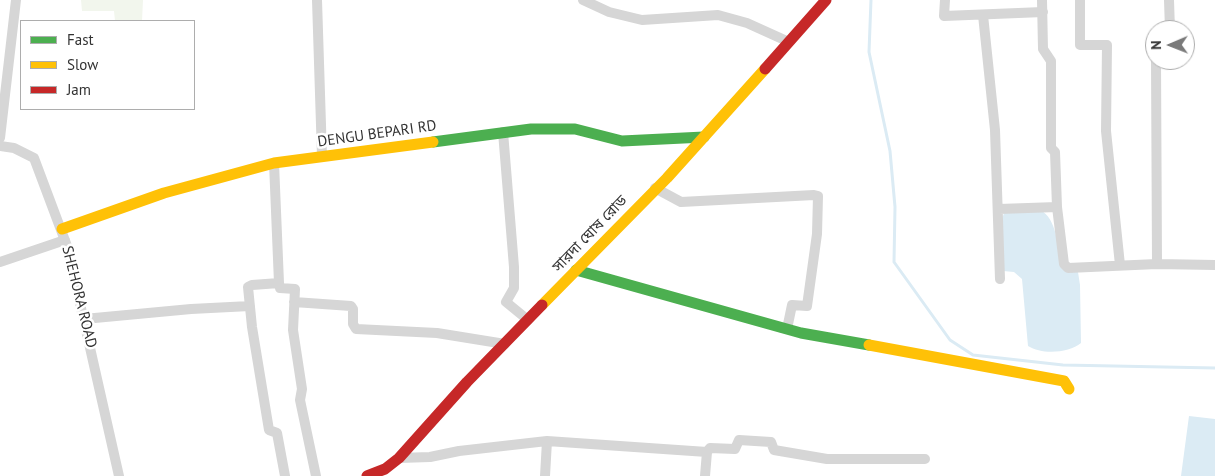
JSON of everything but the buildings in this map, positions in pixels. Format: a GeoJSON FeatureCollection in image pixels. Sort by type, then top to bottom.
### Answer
{"type":"FeatureCollection","features":[{"type":"Feature","properties":{"kind":"street"},"geometry":{"type":"LineString","coordinates":[[0,138],[16,0]]}},
{"type":"Feature","properties":{"kind":"street"},"geometry":{"type":"LineString","coordinates":[[317,0],[322,156]]}},
{"type":"Feature","properties":{"kind":"street"},"geometry":{"type":"LineString","coordinates":[[583,0],[609,12],[642,20],[718,15],[747,23],[789,42]]}},
{"type":"Feature","properties":{"kind":"street"},"geometry":{"type":"LineString","coordinates":[[609,12],[611,0]]}},
{"type":"Feature","properties":{"kind":"street","name":"সারদা ঘোষ রোড"},"geometry":{"type":"LineString","coordinates":[[367,476],[386,472],[505,344],[704,137],[826,0]]}},
{"type":"Feature","properties":{"kind":"street"},"geometry":{"type":"LineString","coordinates":[[945,0],[944,16],[1042,12]]}},
{"type":"Feature","properties":{"kind":"street"},"geometry":{"type":"LineString","coordinates":[[1042,0],[1043,48],[1051,61],[1051,148],[1055,152],[1057,207],[1064,264],[1068,268],[1157,264],[1215,265]]}},
{"type":"Feature","properties":{"kind":"street"},"geometry":{"type":"LineString","coordinates":[[1080,0],[1080,44],[1107,45],[1106,131],[1120,265]]}},
{"type":"Feature","properties":{"kind":"street"},"geometry":{"type":"LineString","coordinates":[[1169,0],[1170,20]]}},
{"type":"Feature","properties":{"kind":"street"},"geometry":{"type":"LineString","coordinates":[[982,15],[995,130],[1000,279]]}},
{"type":"Feature","properties":{"kind":"street"},"geometry":{"type":"LineString","coordinates":[[1156,70],[1155,190],[1157,264]]}},
{"type":"Feature","properties":{"kind":"street","name":"DENGU BEPARI RD"},"geometry":{"type":"LineString","coordinates":[[63,234],[164,193],[274,163],[531,129],[575,129],[622,141],[704,137]]}},
{"type":"Feature","properties":{"kind":"street"},"geometry":{"type":"LineString","coordinates":[[503,132],[514,267],[514,288],[506,302],[528,320]]}},
{"type":"Feature","properties":{"kind":"street","name":"SHEHORA ROAD"},"geometry":{"type":"LineString","coordinates":[[0,146],[14,148],[34,158],[63,234],[119,476]]}},
{"type":"Feature","properties":{"kind":"street"},"geometry":{"type":"LineString","coordinates":[[274,163],[279,283],[280,288],[295,288],[293,336],[302,389],[300,400],[316,476]]}},
{"type":"Feature","properties":{"kind":"street"},"geometry":{"type":"LineString","coordinates":[[655,188],[681,202],[818,196],[817,234],[807,306],[792,305],[787,329]]}},
{"type":"Feature","properties":{"kind":"street"},"geometry":{"type":"LineString","coordinates":[[998,209],[1057,207]]}},
{"type":"Feature","properties":{"kind":"street"},"geometry":{"type":"LineString","coordinates":[[0,262],[63,234]]}},
{"type":"Feature","properties":{"kind":"street"},"geometry":{"type":"LineString","coordinates":[[576,270],[787,329],[877,348],[1064,381],[1069,389]]}},
{"type":"Feature","properties":{"kind":"street"},"geometry":{"type":"LineString","coordinates":[[279,283],[248,287],[269,430],[277,434],[285,476]]}},
{"type":"Feature","properties":{"kind":"street"},"geometry":{"type":"LineString","coordinates":[[294,302],[351,306],[353,309],[353,324],[356,329],[438,333],[505,344]]}},
{"type":"Feature","properties":{"kind":"street"},"geometry":{"type":"LineString","coordinates":[[84,319],[191,309],[250,306]]}},
{"type":"Feature","properties":{"kind":"street"},"geometry":{"type":"LineString","coordinates":[[705,476],[707,452],[710,448],[735,449],[739,440],[771,442],[774,450],[828,459],[925,459]]}},
{"type":"Feature","properties":{"kind":"street"},"geometry":{"type":"LineString","coordinates":[[399,458],[430,457],[459,451],[547,441],[707,452]]}},
{"type":"Feature","properties":{"kind":"street"},"geometry":{"type":"LineString","coordinates":[[545,476],[547,441]]}},
{"type":"Feature","properties":{"kind":"shaded area"},"geometry":{"type":"Polygon","coordinates":[[[81,0],[143,0],[142,20],[115,20],[114,11],[82,11],[81,0]]]}},
{"type":"Feature","properties":{"kind":"shaded area"},"geometry":{"type":"Polygon","coordinates":[[[1040,210],[1046,214],[1053,226],[1058,242],[1061,265],[1078,272],[1081,343],[1063,351],[1040,351],[1028,346],[1022,279],[1014,272],[1003,271],[1002,219],[1004,213],[1040,210]]]}},
{"type":"Feature","properties":{"kind":"shaded area"},"geometry":{"type":"Polygon","coordinates":[[[1189,416],[1215,419],[1215,476],[1181,476],[1189,416]]]}},
{"type":"Feature","properties":{"kind":"waterway"},"geometry":{"type":"LineString","coordinates":[[871,0],[869,52],[890,151],[895,207],[894,262],[950,340],[973,355],[1063,365],[1215,368]]}},
{"type":"Feature","properties":{"kind":"traffic: fast"},"geometry":{"type":"LineString","coordinates":[[433,142],[531,129],[575,129],[622,141],[704,137]]}},
{"type":"Feature","properties":{"kind":"traffic: fast"},"geometry":{"type":"LineString","coordinates":[[576,270],[801,333],[869,345]]}},
{"type":"Feature","properties":{"kind":"traffic: slow"},"geometry":{"type":"LineString","coordinates":[[542,305],[667,178],[765,69]]}},
{"type":"Feature","properties":{"kind":"traffic: slow"},"geometry":{"type":"LineString","coordinates":[[62,229],[164,193],[274,163],[433,142]]}},
{"type":"Feature","properties":{"kind":"traffic: slow"},"geometry":{"type":"LineString","coordinates":[[869,345],[1064,381],[1069,389]]}},
{"type":"Feature","properties":{"kind":"traffic: jam"},"geometry":{"type":"LineString","coordinates":[[765,69],[826,0]]}},
{"type":"Feature","properties":{"kind":"traffic: jam"},"geometry":{"type":"LineString","coordinates":[[367,476],[385,469],[399,458],[467,382],[542,305]]}}]}
